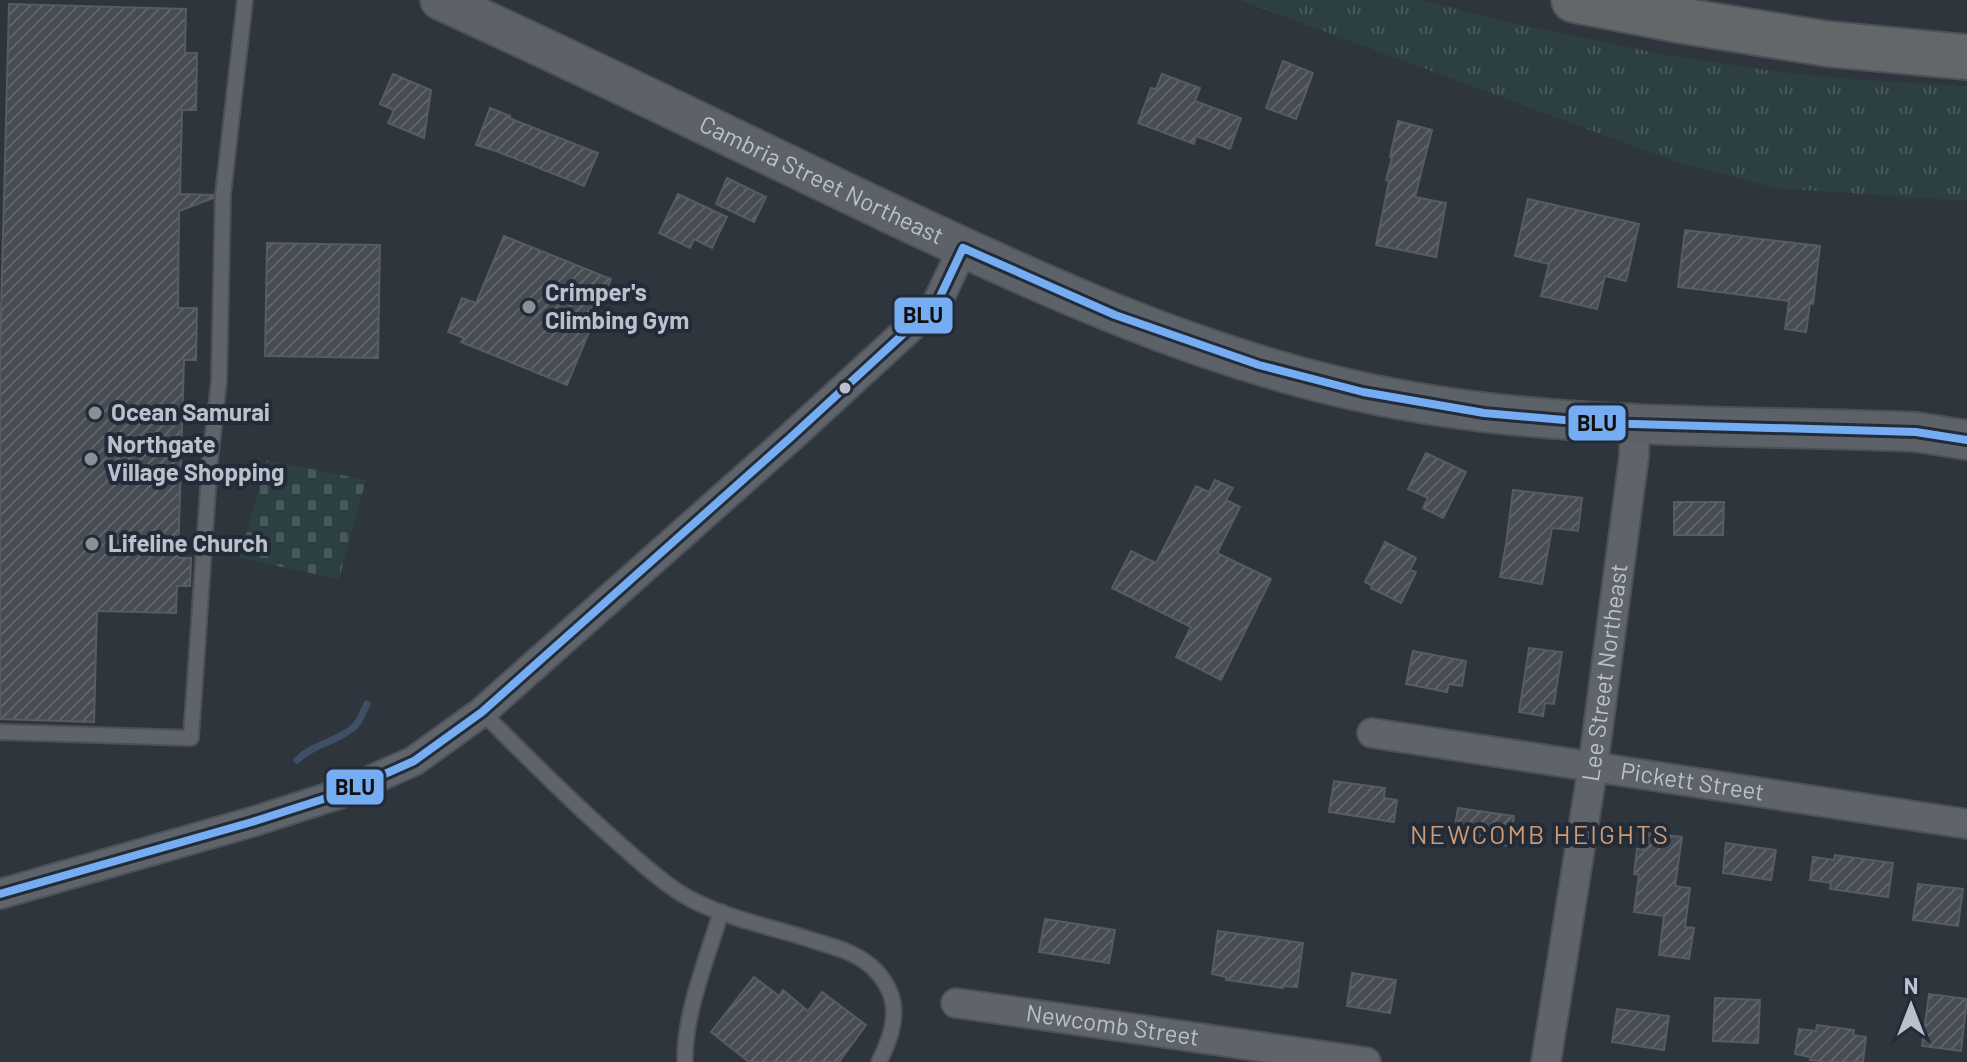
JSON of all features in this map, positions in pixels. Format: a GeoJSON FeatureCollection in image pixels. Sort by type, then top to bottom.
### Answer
{"type":"FeatureCollection","features":[{"type":"Feature","properties":{"kind":"highway"},"geometry":{"type":"LineString","coordinates":[[1574,0],[1828,44],[1967,57]]}},
{"type":"Feature","properties":{"kind":"main road","name":"Cambria Street Northeast"},"geometry":{"type":"LineString","coordinates":[[440,0],[963,248],[1115,315],[1186,341],[1310,379],[1363,392],[1484,413],[1543,419],[1916,432],[1967,440]]}},
{"type":"Feature","properties":{"kind":"street"},"geometry":{"type":"LineString","coordinates":[[0,894],[252,822],[342,793],[414,761],[482,712],[802,428],[937,303],[963,248]]}},
{"type":"Feature","properties":{"kind":"street"},"geometry":{"type":"LineString","coordinates":[[1916,432],[1967,421]]}},
{"type":"Feature","properties":{"kind":"street","name":"Lee Street Northeast"},"geometry":{"type":"LineString","coordinates":[[1546,1062],[1593,766],[1634,456],[1635,424]]}},
{"type":"Feature","properties":{"kind":"street","name":"Pickett Street"},"geometry":{"type":"LineString","coordinates":[[1372,733],[1967,824]]}},
{"type":"Feature","properties":{"kind":"street","name":"Newcomb Street"},"geometry":{"type":"LineString","coordinates":[[956,1003],[1366,1062]]}},
{"type":"Feature","properties":{"kind":"lane"},"geometry":{"type":"LineString","coordinates":[[0,732],[191,738],[210,461],[219,381],[223,194],[245,0]]}},
{"type":"Feature","properties":{"kind":"lane"},"geometry":{"type":"LineString","coordinates":[[482,712],[569,799],[680,893],[721,912],[842,949],[875,969],[885,982],[895,1013],[892,1030],[879,1062]]}},
{"type":"Feature","properties":{"kind":"lane"},"geometry":{"type":"LineString","coordinates":[[685,1062],[691,1014],[721,912]]}},
{"type":"Feature","properties":{"kind":"green space"},"geometry":{"type":"Polygon","coordinates":[[[1240,0],[1422,0],[1502,21],[1666,55],[1779,72],[1967,86],[1967,201],[1776,188],[1676,162],[1240,0]]]}},
{"type":"Feature","properties":{"kind":"green space"},"geometry":{"type":"Polygon","coordinates":[[[267,460],[366,480],[339,579],[239,558],[267,460]]]}},
{"type":"Feature","properties":{"kind":"building","name":"Northgate Village Shopping"},"geometry":{"type":"Polygon","coordinates":[[[9,4],[186,9],[185,53],[197,53],[196,110],[182,110],[180,194],[213,195],[213,198],[179,211],[178,308],[197,308],[196,360],[184,360],[178,558],[191,558],[190,586],[177,586],[176,613],[97,611],[94,722],[0,719],[0,351],[9,4]]]}},
{"type":"Feature","properties":{"kind":"building"},"geometry":{"type":"Polygon","coordinates":[[[1283,61],[1313,73],[1296,119],[1266,108],[1283,61]]]}},
{"type":"Feature","properties":{"kind":"building"},"geometry":{"type":"Polygon","coordinates":[[[393,74],[431,90],[424,138],[388,123],[394,110],[380,104],[393,74]]]}},
{"type":"Feature","properties":{"kind":"building"},"geometry":{"type":"Polygon","coordinates":[[[1162,74],[1200,88],[1195,101],[1241,118],[1230,149],[1196,136],[1194,144],[1138,123],[1151,88],[1156,89],[1162,74]]]}},
{"type":"Feature","properties":{"kind":"building"},"geometry":{"type":"Polygon","coordinates":[[[490,108],[598,153],[584,186],[476,145],[490,108]]]}},
{"type":"Feature","properties":{"kind":"building"},"geometry":{"type":"Polygon","coordinates":[[[1398,121],[1432,130],[1415,197],[1446,203],[1436,257],[1376,245],[1398,121]]]}},
{"type":"Feature","properties":{"kind":"building"},"geometry":{"type":"Polygon","coordinates":[[[727,178],[766,197],[754,222],[716,204],[727,178]]]}},
{"type":"Feature","properties":{"kind":"building"},"geometry":{"type":"Polygon","coordinates":[[[678,194],[727,217],[712,248],[694,239],[690,248],[659,233],[678,194]]]}},
{"type":"Feature","properties":{"kind":"building"},"geometry":{"type":"Polygon","coordinates":[[[1528,199],[1639,224],[1626,281],[1605,276],[1597,309],[1541,296],[1549,264],[1515,256],[1528,199]]]}},
{"type":"Feature","properties":{"kind":"building"},"geometry":{"type":"Polygon","coordinates":[[[1685,230],[1820,246],[1813,304],[1810,303],[1806,332],[1785,329],[1789,301],[1678,287],[1685,230]]]}},
{"type":"Feature","properties":{"kind":"building"},"geometry":{"type":"Polygon","coordinates":[[[504,236],[611,279],[567,385],[461,342],[464,338],[448,332],[462,298],[476,303],[504,236]]]}},
{"type":"Feature","properties":{"kind":"building"},"geometry":{"type":"Polygon","coordinates":[[[267,243],[380,245],[378,358],[265,356],[267,243]]]}},
{"type":"Feature","properties":{"kind":"building"},"geometry":{"type":"Polygon","coordinates":[[[1426,453],[1466,472],[1443,518],[1423,508],[1428,498],[1408,489],[1426,453]]]}},
{"type":"Feature","properties":{"kind":"building"},"geometry":{"type":"Polygon","coordinates":[[[1215,480],[1233,488],[1226,500],[1240,507],[1217,553],[1271,579],[1221,680],[1176,657],[1191,627],[1112,588],[1131,551],[1156,563],[1196,486],[1209,492],[1215,480]]]}},
{"type":"Feature","properties":{"kind":"building"},"geometry":{"type":"Polygon","coordinates":[[[1513,490],[1582,498],[1578,531],[1552,528],[1542,584],[1500,577],[1513,490]]]}},
{"type":"Feature","properties":{"kind":"building"},"geometry":{"type":"Polygon","coordinates":[[[1674,502],[1724,502],[1723,535],[1674,535],[1674,502]]]}},
{"type":"Feature","properties":{"kind":"building"},"geometry":{"type":"Polygon","coordinates":[[[1385,542],[1416,558],[1410,570],[1416,572],[1401,603],[1365,582],[1385,542]]]}},
{"type":"Feature","properties":{"kind":"building"},"geometry":{"type":"Polygon","coordinates":[[[1529,648],[1562,652],[1554,704],[1545,703],[1543,716],[1519,712],[1529,648]]]}},
{"type":"Feature","properties":{"kind":"building"},"geometry":{"type":"Polygon","coordinates":[[[1413,651],[1466,661],[1462,686],[1449,684],[1447,692],[1406,684],[1413,651]]]}},
{"type":"Feature","properties":{"kind":"building"},"geometry":{"type":"Polygon","coordinates":[[[1334,781],[1385,788],[1384,798],[1397,800],[1394,822],[1329,812],[1334,781]]]}},
{"type":"Feature","properties":{"kind":"building"},"geometry":{"type":"Polygon","coordinates":[[[1458,808],[1514,816],[1510,846],[1453,838],[1458,808]]]}},
{"type":"Feature","properties":{"kind":"building"},"geometry":{"type":"Polygon","coordinates":[[[1645,833],[1682,837],[1675,886],[1690,888],[1685,927],[1694,928],[1689,959],[1659,955],[1664,916],[1634,912],[1639,875],[1634,874],[1637,849],[1643,850],[1645,833]]]}},
{"type":"Feature","properties":{"kind":"building"},"geometry":{"type":"Polygon","coordinates":[[[1726,843],[1776,850],[1771,880],[1723,873],[1726,843]]]}},
{"type":"Feature","properties":{"kind":"building"},"geometry":{"type":"Polygon","coordinates":[[[1835,855],[1893,863],[1888,897],[1830,889],[1831,883],[1810,880],[1813,857],[1834,860],[1835,855]]]}},
{"type":"Feature","properties":{"kind":"building"},"geometry":{"type":"Polygon","coordinates":[[[1918,884],[1963,889],[1958,926],[1913,920],[1918,884]]]}},
{"type":"Feature","properties":{"kind":"building"},"geometry":{"type":"Polygon","coordinates":[[[1045,919],[1115,930],[1109,963],[1039,952],[1045,919]]]}},
{"type":"Feature","properties":{"kind":"building"},"geometry":{"type":"Polygon","coordinates":[[[1218,931],[1303,943],[1297,987],[1226,980],[1226,977],[1212,974],[1218,931]]]}},
{"type":"Feature","properties":{"kind":"building"},"geometry":{"type":"Polygon","coordinates":[[[1352,973],[1396,980],[1390,1013],[1347,1006],[1352,973]]]}},
{"type":"Feature","properties":{"kind":"building"},"geometry":{"type":"Polygon","coordinates":[[[754,977],[779,996],[783,990],[808,1011],[822,992],[866,1025],[839,1062],[749,1062],[711,1032],[754,977]]]}},
{"type":"Feature","properties":{"kind":"building"},"geometry":{"type":"Polygon","coordinates":[[[1929,994],[1967,999],[1961,1051],[1922,1046],[1929,994]]]}},
{"type":"Feature","properties":{"kind":"building"},"geometry":{"type":"Polygon","coordinates":[[[1715,998],[1760,1000],[1758,1043],[1713,1041],[1715,998]]]}},
{"type":"Feature","properties":{"kind":"building"},"geometry":{"type":"Polygon","coordinates":[[[1617,1009],[1669,1016],[1664,1050],[1612,1042],[1617,1009]]]}},
{"type":"Feature","properties":{"kind":"building"},"geometry":{"type":"Polygon","coordinates":[[[1817,1025],[1854,1030],[1853,1035],[1866,1037],[1863,1062],[1826,1062],[1795,1054],[1799,1029],[1816,1031],[1817,1025]]]}},
{"type":"Feature","properties":{"kind":"waterway"},"geometry":{"type":"LineString","coordinates":[[297,760],[354,727],[367,704]]}},
{"type":"Feature","properties":{"kind":"transit line","name":"BLU"},"geometry":{"type":"LineString","coordinates":[[0,894],[252,822],[342,793],[414,761],[482,712],[937,303],[963,248],[1115,315],[1259,365],[1363,392],[1484,413],[1599,423],[1916,432],[1967,440]]}},
{"type":"Feature","properties":{"kind":"place","name":"Crimper's Climbing Gym"},"geometry":{"type":"Point","coordinates":[529,307]}},
{"type":"Feature","properties":{"kind":"place","name":"Ocean Samurai"},"geometry":{"type":"Point","coordinates":[95,413]}},
{"type":"Feature","properties":{"kind":"place","name":"Northgate Village Shopping"},"geometry":{"type":"Point","coordinates":[91,459]}},
{"type":"Feature","properties":{"kind":"place","name":"Lifeline Church"},"geometry":{"type":"Point","coordinates":[92,544]}},
{"type":"Feature","properties":{"kind":"district","name":"NEWCOMB HEIGHTS"},"geometry":{"type":"Point","coordinates":[1540,835]}}]}
